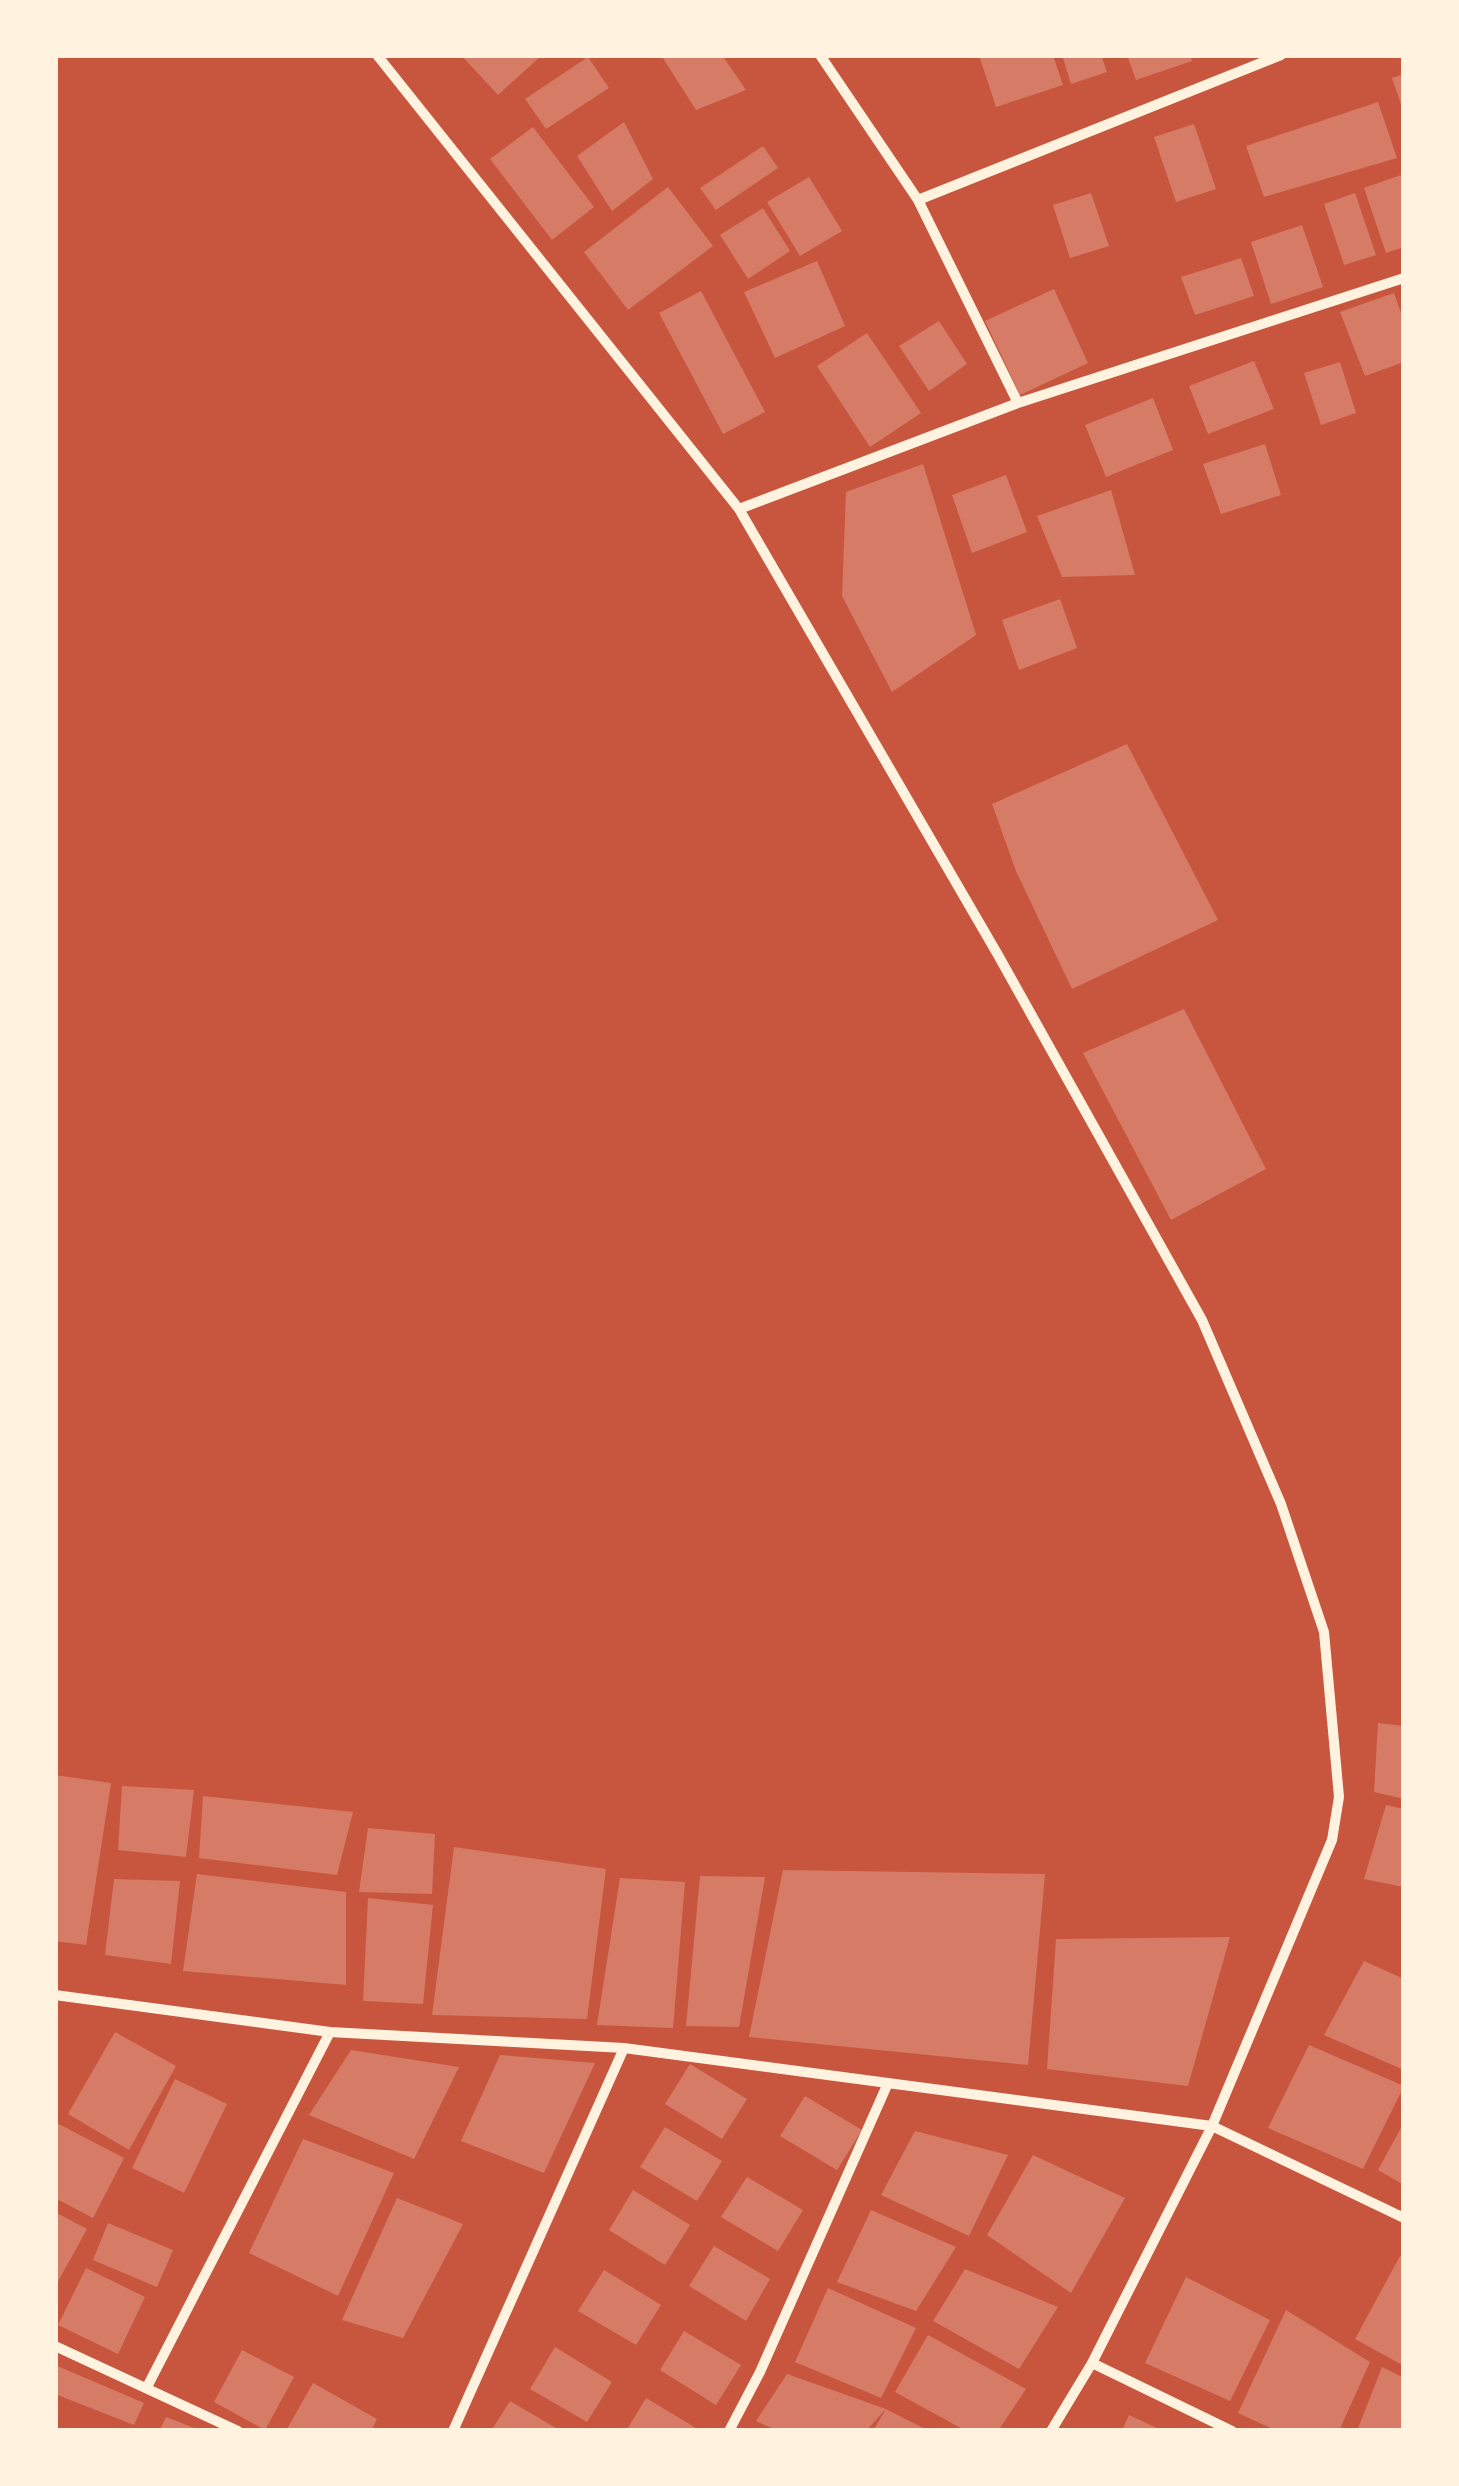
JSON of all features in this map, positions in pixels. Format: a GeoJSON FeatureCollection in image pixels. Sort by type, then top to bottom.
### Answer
{"type":"FeatureCollection","features":[{"type":"Feature","properties":{"kind":"street"},"geometry":{"type":"LineString","coordinates":[[377,55],[739,509],[998,955],[1202,1320],[1281,1504],[1324,1632],[1338,1797],[1332,1840],[1212,2126],[1092,2364],[1051,2431]]}},
{"type":"Feature","properties":{"kind":"street"},"geometry":{"type":"LineString","coordinates":[[820,55],[918,200],[1018,403]]}},
{"type":"Feature","properties":{"kind":"street"},"geometry":{"type":"LineString","coordinates":[[918,200],[1281,55]]}},
{"type":"Feature","properties":{"kind":"street"},"geometry":{"type":"LineString","coordinates":[[739,509],[1018,403],[1404,278]]}},
{"type":"Feature","properties":{"kind":"street"},"geometry":{"type":"LineString","coordinates":[[55,1995],[330,2032],[624,2048],[1212,2126],[1404,2218]]}},
{"type":"Feature","properties":{"kind":"street"},"geometry":{"type":"LineString","coordinates":[[148,2387],[330,2032]]}},
{"type":"Feature","properties":{"kind":"street"},"geometry":{"type":"LineString","coordinates":[[454,2431],[624,2048]]}},
{"type":"Feature","properties":{"kind":"street"},"geometry":{"type":"LineString","coordinates":[[729,2431],[760,2372],[888,2082]]}},
{"type":"Feature","properties":{"kind":"street"},"geometry":{"type":"LineString","coordinates":[[55,2346],[238,2431]]}},
{"type":"Feature","properties":{"kind":"street"},"geometry":{"type":"LineString","coordinates":[[1092,2364],[1232,2431]]}},
{"type":"Feature","properties":{"kind":"building"},"geometry":{"type":"Polygon","coordinates":[[[461,55],[542,55],[498,95],[461,55]]]}},
{"type":"Feature","properties":{"kind":"building"},"geometry":{"type":"Polygon","coordinates":[[[661,55],[722,55],[746,90],[696,110],[661,55]]]}},
{"type":"Feature","properties":{"kind":"building"},"geometry":{"type":"Polygon","coordinates":[[[979,55],[1053,55],[1063,85],[996,107],[979,55]]]}},
{"type":"Feature","properties":{"kind":"building"},"geometry":{"type":"Polygon","coordinates":[[[1062,55],[1101,55],[1107,72],[1071,84],[1062,55]]]}},
{"type":"Feature","properties":{"kind":"building"},"geometry":{"type":"Polygon","coordinates":[[[1127,55],[1190,55],[1192,61],[1136,80],[1127,55]]]}},
{"type":"Feature","properties":{"kind":"building"},"geometry":{"type":"Polygon","coordinates":[[[588,57],[609,88],[546,129],[525,99],[588,57]]]}},
{"type":"Feature","properties":{"kind":"building"},"geometry":{"type":"Polygon","coordinates":[[[1404,74],[1404,110],[1403,110],[1392,78],[1404,74]]]}},
{"type":"Feature","properties":{"kind":"building"},"geometry":{"type":"Polygon","coordinates":[[[1378,102],[1397,158],[1264,197],[1246,146],[1378,102]]]}},
{"type":"Feature","properties":{"kind":"building"},"geometry":{"type":"Polygon","coordinates":[[[624,122],[653,179],[612,211],[577,156],[624,122]]]}},
{"type":"Feature","properties":{"kind":"building"},"geometry":{"type":"Polygon","coordinates":[[[1194,124],[1216,189],[1176,202],[1154,137],[1194,124]]]}},
{"type":"Feature","properties":{"kind":"building"},"geometry":{"type":"Polygon","coordinates":[[[533,127],[594,207],[552,240],[490,159],[533,127]]]}},
{"type":"Feature","properties":{"kind":"building"},"geometry":{"type":"Polygon","coordinates":[[[763,146],[778,168],[716,210],[700,188],[763,146]]]}},
{"type":"Feature","properties":{"kind":"building"},"geometry":{"type":"Polygon","coordinates":[[[1404,174],[1404,247],[1386,253],[1364,188],[1404,174]]]}},
{"type":"Feature","properties":{"kind":"building"},"geometry":{"type":"Polygon","coordinates":[[[809,177],[842,231],[800,256],[767,202],[809,177]]]}},
{"type":"Feature","properties":{"kind":"building"},"geometry":{"type":"Polygon","coordinates":[[[668,187],[713,246],[628,310],[584,252],[668,187]]]}},
{"type":"Feature","properties":{"kind":"building"},"geometry":{"type":"Polygon","coordinates":[[[1091,193],[1109,246],[1070,258],[1053,205],[1091,193]]]}},
{"type":"Feature","properties":{"kind":"building"},"geometry":{"type":"Polygon","coordinates":[[[1355,193],[1376,255],[1344,265],[1324,204],[1355,193]]]}},
{"type":"Feature","properties":{"kind":"building"},"geometry":{"type":"Polygon","coordinates":[[[763,208],[790,251],[748,279],[720,235],[763,208]]]}},
{"type":"Feature","properties":{"kind":"building"},"geometry":{"type":"Polygon","coordinates":[[[1302,225],[1323,287],[1271,304],[1251,242],[1302,225]]]}},
{"type":"Feature","properties":{"kind":"building"},"geometry":{"type":"Polygon","coordinates":[[[1241,258],[1254,296],[1195,315],[1181,277],[1241,258]]]}},
{"type":"Feature","properties":{"kind":"building"},"geometry":{"type":"Polygon","coordinates":[[[817,261],[845,326],[775,358],[744,292],[817,261]]]}},
{"type":"Feature","properties":{"kind":"building"},"geometry":{"type":"Polygon","coordinates":[[[1054,289],[1088,363],[1020,395],[985,321],[1054,289]]]}},
{"type":"Feature","properties":{"kind":"building"},"geometry":{"type":"Polygon","coordinates":[[[701,291],[765,412],[723,434],[659,313],[701,291]]]}},
{"type":"Feature","properties":{"kind":"building"},"geometry":{"type":"Polygon","coordinates":[[[1394,293],[1404,321],[1404,362],[1365,376],[1340,312],[1394,293]]]}},
{"type":"Feature","properties":{"kind":"building"},"geometry":{"type":"Polygon","coordinates":[[[939,321],[967,364],[929,391],[899,346],[939,321]]]}},
{"type":"Feature","properties":{"kind":"building"},"geometry":{"type":"Polygon","coordinates":[[[867,333],[921,413],[870,447],[817,366],[867,333]]]}},
{"type":"Feature","properties":{"kind":"building"},"geometry":{"type":"Polygon","coordinates":[[[1254,361],[1274,409],[1208,434],[1189,386],[1254,361]]]}},
{"type":"Feature","properties":{"kind":"building"},"geometry":{"type":"Polygon","coordinates":[[[1340,362],[1356,413],[1321,425],[1304,373],[1340,362]]]}},
{"type":"Feature","properties":{"kind":"building"},"geometry":{"type":"Polygon","coordinates":[[[1153,398],[1173,450],[1106,477],[1085,425],[1153,398]]]}},
{"type":"Feature","properties":{"kind":"building"},"geometry":{"type":"Polygon","coordinates":[[[1265,444],[1281,495],[1221,514],[1203,464],[1265,444]]]}},
{"type":"Feature","properties":{"kind":"building"},"geometry":{"type":"Polygon","coordinates":[[[923,464],[976,635],[892,692],[842,596],[846,492],[923,464]]]}},
{"type":"Feature","properties":{"kind":"building"},"geometry":{"type":"Polygon","coordinates":[[[1006,475],[1027,532],[972,553],[952,495],[1006,475]]]}},
{"type":"Feature","properties":{"kind":"building"},"geometry":{"type":"Polygon","coordinates":[[[1111,490],[1135,575],[1062,577],[1037,516],[1111,490]]]}},
{"type":"Feature","properties":{"kind":"building"},"geometry":{"type":"Polygon","coordinates":[[[1060,599],[1077,648],[1019,670],[1002,620],[1060,599]]]}},
{"type":"Feature","properties":{"kind":"building"},"geometry":{"type":"Polygon","coordinates":[[[1127,744],[1218,920],[1072,989],[1016,871],[992,804],[1127,744]]]}},
{"type":"Feature","properties":{"kind":"building"},"geometry":{"type":"Polygon","coordinates":[[[1184,1009],[1266,1169],[1171,1220],[1083,1053],[1184,1009]]]}},
{"type":"Feature","properties":{"kind":"building"},"geometry":{"type":"Polygon","coordinates":[[[1378,1723],[1404,1726],[1404,1799],[1374,1792],[1378,1723]]]}},
{"type":"Feature","properties":{"kind":"building"},"geometry":{"type":"Polygon","coordinates":[[[55,1775],[111,1783],[86,1945],[55,1941],[55,1775]]]}},
{"type":"Feature","properties":{"kind":"building"},"geometry":{"type":"Polygon","coordinates":[[[122,1786],[194,1790],[186,1857],[118,1850],[122,1786]]]}},
{"type":"Feature","properties":{"kind":"building"},"geometry":{"type":"Polygon","coordinates":[[[203,1796],[353,1812],[337,1875],[199,1858],[203,1796]]]}},
{"type":"Feature","properties":{"kind":"building"},"geometry":{"type":"Polygon","coordinates":[[[1386,1805],[1404,1809],[1404,1887],[1364,1879],[1386,1805]]]}},
{"type":"Feature","properties":{"kind":"building"},"geometry":{"type":"Polygon","coordinates":[[[368,1828],[435,1834],[432,1894],[359,1892],[368,1828]]]}},
{"type":"Feature","properties":{"kind":"building"},"geometry":{"type":"Polygon","coordinates":[[[454,1847],[606,1869],[587,2019],[432,2015],[454,1847]]]}},
{"type":"Feature","properties":{"kind":"building"},"geometry":{"type":"Polygon","coordinates":[[[783,1870],[1045,1874],[1028,2065],[749,2037],[783,1870]]]}},
{"type":"Feature","properties":{"kind":"building"},"geometry":{"type":"Polygon","coordinates":[[[197,1874],[346,1892],[346,1985],[183,1971],[197,1874]]]}},
{"type":"Feature","properties":{"kind":"building"},"geometry":{"type":"Polygon","coordinates":[[[700,1876],[765,1877],[739,2027],[686,2026],[700,1876]]]}},
{"type":"Feature","properties":{"kind":"building"},"geometry":{"type":"Polygon","coordinates":[[[620,1878],[685,1882],[673,2028],[597,2025],[620,1878]]]}},
{"type":"Feature","properties":{"kind":"building"},"geometry":{"type":"Polygon","coordinates":[[[114,1879],[180,1881],[171,1964],[105,1955],[114,1879]]]}},
{"type":"Feature","properties":{"kind":"building"},"geometry":{"type":"Polygon","coordinates":[[[368,1898],[433,1905],[423,2004],[363,2001],[368,1898]]]}},
{"type":"Feature","properties":{"kind":"building"},"geometry":{"type":"Polygon","coordinates":[[[1230,1937],[1188,2086],[1047,2069],[1056,1939],[1230,1937]]]}},
{"type":"Feature","properties":{"kind":"building"},"geometry":{"type":"Polygon","coordinates":[[[1364,1961],[1404,1979],[1404,2070],[1324,2035],[1364,1961]]]}},
{"type":"Feature","properties":{"kind":"building"},"geometry":{"type":"Polygon","coordinates":[[[115,2032],[176,2066],[129,2150],[68,2114],[115,2032]]]}},
{"type":"Feature","properties":{"kind":"building"},"geometry":{"type":"Polygon","coordinates":[[[1309,2045],[1404,2086],[1363,2169],[1268,2128],[1309,2045]]]}},
{"type":"Feature","properties":{"kind":"building"},"geometry":{"type":"Polygon","coordinates":[[[351,2050],[459,2067],[414,2159],[309,2115],[351,2050]]]}},
{"type":"Feature","properties":{"kind":"building"},"geometry":{"type":"Polygon","coordinates":[[[500,2055],[595,2063],[544,2173],[461,2141],[500,2055]]]}},
{"type":"Feature","properties":{"kind":"building"},"geometry":{"type":"Polygon","coordinates":[[[690,2064],[747,2099],[722,2139],[665,2104],[690,2064]]]}},
{"type":"Feature","properties":{"kind":"building"},"geometry":{"type":"Polygon","coordinates":[[[175,2079],[227,2104],[184,2193],[132,2168],[175,2079]]]}},
{"type":"Feature","properties":{"kind":"building"},"geometry":{"type":"Polygon","coordinates":[[[805,2096],[862,2130],[837,2170],[780,2136],[805,2096]]]}},
{"type":"Feature","properties":{"kind":"building"},"geometry":{"type":"Polygon","coordinates":[[[55,2122],[124,2158],[93,2218],[55,2198],[55,2122]]]}},
{"type":"Feature","properties":{"kind":"building"},"geometry":{"type":"Polygon","coordinates":[[[1404,2122],[1404,2185],[1378,2170],[1404,2122]]]}},
{"type":"Feature","properties":{"kind":"building"},"geometry":{"type":"Polygon","coordinates":[[[665,2127],[722,2161],[697,2201],[640,2167],[665,2127]]]}},
{"type":"Feature","properties":{"kind":"building"},"geometry":{"type":"Polygon","coordinates":[[[915,2131],[1008,2155],[969,2236],[881,2195],[915,2131]]]}},
{"type":"Feature","properties":{"kind":"building"},"geometry":{"type":"Polygon","coordinates":[[[303,2139],[394,2173],[338,2296],[249,2253],[303,2139]]]}},
{"type":"Feature","properties":{"kind":"building"},"geometry":{"type":"Polygon","coordinates":[[[1033,2155],[1125,2198],[1071,2293],[987,2235],[1033,2155]]]}},
{"type":"Feature","properties":{"kind":"building"},"geometry":{"type":"Polygon","coordinates":[[[747,2177],[803,2210],[778,2251],[721,2217],[747,2177]]]}},
{"type":"Feature","properties":{"kind":"building"},"geometry":{"type":"Polygon","coordinates":[[[633,2190],[690,2225],[665,2265],[609,2230],[633,2190]]]}},
{"type":"Feature","properties":{"kind":"building"},"geometry":{"type":"Polygon","coordinates":[[[397,2198],[463,2224],[403,2338],[342,2320],[397,2198]]]}},
{"type":"Feature","properties":{"kind":"building"},"geometry":{"type":"Polygon","coordinates":[[[871,2210],[956,2247],[916,2311],[837,2282],[871,2210]]]}},
{"type":"Feature","properties":{"kind":"building"},"geometry":{"type":"Polygon","coordinates":[[[55,2212],[87,2229],[55,2287],[55,2212]]]}},
{"type":"Feature","properties":{"kind":"building"},"geometry":{"type":"Polygon","coordinates":[[[108,2223],[173,2250],[157,2287],[93,2260],[108,2223]]]}},
{"type":"Feature","properties":{"kind":"building"},"geometry":{"type":"Polygon","coordinates":[[[714,2246],[770,2279],[746,2321],[689,2286],[714,2246]]]}},
{"type":"Feature","properties":{"kind":"building"},"geometry":{"type":"Polygon","coordinates":[[[1400,2256],[1404,2258],[1404,2366],[1355,2339],[1400,2256]]]}},
{"type":"Feature","properties":{"kind":"building"},"geometry":{"type":"Polygon","coordinates":[[[86,2268],[145,2297],[118,2354],[58,2325],[86,2268]]]}},
{"type":"Feature","properties":{"kind":"building"},"geometry":{"type":"Polygon","coordinates":[[[965,2269],[1058,2307],[1019,2369],[933,2321],[965,2269]]]}},
{"type":"Feature","properties":{"kind":"building"},"geometry":{"type":"Polygon","coordinates":[[[604,2270],[661,2305],[636,2345],[578,2311],[604,2270]]]}},
{"type":"Feature","properties":{"kind":"building"},"geometry":{"type":"Polygon","coordinates":[[[1186,2277],[1270,2320],[1230,2401],[1145,2363],[1186,2277]]]}},
{"type":"Feature","properties":{"kind":"building"},"geometry":{"type":"Polygon","coordinates":[[[828,2288],[916,2328],[881,2398],[795,2362],[828,2288]]]}},
{"type":"Feature","properties":{"kind":"building"},"geometry":{"type":"Polygon","coordinates":[[[1286,2310],[1370,2362],[1339,2431],[1277,2431],[1238,2413],[1286,2310]]]}},
{"type":"Feature","properties":{"kind":"building"},"geometry":{"type":"Polygon","coordinates":[[[684,2331],[741,2365],[716,2405],[660,2370],[684,2331]]]}},
{"type":"Feature","properties":{"kind":"building"},"geometry":{"type":"Polygon","coordinates":[[[928,2335],[1026,2389],[998,2431],[966,2431],[895,2392],[928,2335]]]}},
{"type":"Feature","properties":{"kind":"building"},"geometry":{"type":"Polygon","coordinates":[[[555,2347],[612,2382],[587,2422],[530,2389],[555,2347]]]}},
{"type":"Feature","properties":{"kind":"building"},"geometry":{"type":"Polygon","coordinates":[[[242,2350],[294,2377],[265,2430],[214,2402],[242,2350]]]}},
{"type":"Feature","properties":{"kind":"building"},"geometry":{"type":"Polygon","coordinates":[[[55,2365],[144,2403],[134,2425],[55,2394],[55,2365]]]}},
{"type":"Feature","properties":{"kind":"building"},"geometry":{"type":"Polygon","coordinates":[[[1382,2367],[1404,2378],[1404,2431],[1357,2431],[1382,2367]]]}},
{"type":"Feature","properties":{"kind":"building"},"geometry":{"type":"Polygon","coordinates":[[[787,2374],[886,2409],[866,2431],[778,2431],[756,2421],[787,2374]]]}},
{"type":"Feature","properties":{"kind":"building"},"geometry":{"type":"Polygon","coordinates":[[[313,2383],[377,2419],[371,2431],[286,2431],[313,2383]]]}},
{"type":"Feature","properties":{"kind":"building"},"geometry":{"type":"Polygon","coordinates":[[[646,2398],[691,2425],[700,2431],[626,2431],[646,2398]]]}},
{"type":"Feature","properties":{"kind":"building"},"geometry":{"type":"Polygon","coordinates":[[[510,2401],[561,2431],[491,2431],[510,2401]]]}},
{"type":"Feature","properties":{"kind":"building"},"geometry":{"type":"Polygon","coordinates":[[[886,2409],[929,2431],[873,2431],[886,2409]]]}},
{"type":"Feature","properties":{"kind":"building"},"geometry":{"type":"Polygon","coordinates":[[[1129,2415],[1163,2431],[1122,2431],[1129,2415]]]}},
{"type":"Feature","properties":{"kind":"building"},"geometry":{"type":"Polygon","coordinates":[[[166,2417],[202,2431],[159,2431],[166,2417]]]}}]}
